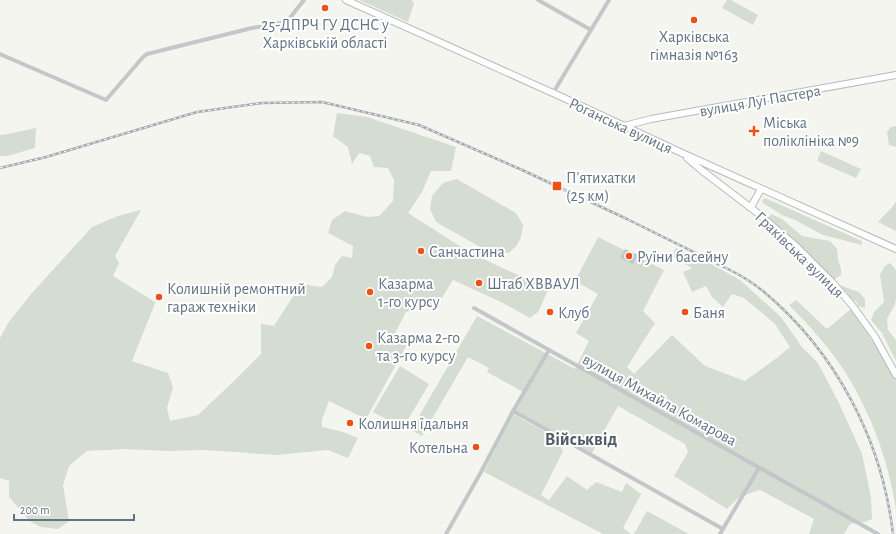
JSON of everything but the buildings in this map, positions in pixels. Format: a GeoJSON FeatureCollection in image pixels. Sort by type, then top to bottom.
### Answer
{"type":"FeatureCollection","features":[{"type":"Feature","properties":{"kind":"street"},"geometry":{"type":"LineString","coordinates":[[0,54],[106,100],[147,54],[281,23],[289,19],[304,0]]}},
{"type":"Feature","properties":{"kind":"street","name":"Роганська вулиця"},"geometry":{"type":"LineString","coordinates":[[346,0],[896,249]]}},
{"type":"Feature","properties":{"kind":"street"},"geometry":{"type":"LineString","coordinates":[[538,0],[591,30]]}},
{"type":"Feature","properties":{"kind":"street"},"geometry":{"type":"LineString","coordinates":[[553,93],[608,0]]}},
{"type":"Feature","properties":{"kind":"street","name":"вулиця Луї Пастера"},"geometry":{"type":"LineString","coordinates":[[624,126],[651,119],[896,75]]}},
{"type":"Feature","properties":{"kind":"street","name":"Граківська вулиця"},"geometry":{"type":"LineString","coordinates":[[682,153],[797,247],[838,288],[875,337],[896,375]]}},
{"type":"Feature","properties":{"kind":"street"},"geometry":{"type":"LineString","coordinates":[[751,208],[761,189]]}},
{"type":"Feature","properties":{"kind":"street","name":"вулиця Михайла Комарова"},"geometry":{"type":"LineString","coordinates":[[474,308],[878,534]]}},
{"type":"Feature","properties":{"kind":"street"},"geometry":{"type":"LineString","coordinates":[[446,534],[513,411],[549,350]]}},
{"type":"Feature","properties":{"kind":"street"},"geometry":{"type":"LineString","coordinates":[[513,411],[723,529]]}},
{"type":"Feature","properties":{"kind":"street"},"geometry":{"type":"LineString","coordinates":[[720,534],[759,468]]}},
{"type":"Feature","properties":{"kind":"shaded area"},"geometry":{"type":"Polygon","coordinates":[[[359,0],[411,0],[414,3],[408,22],[359,0]]]}},
{"type":"Feature","properties":{"kind":"shaded area"},"geometry":{"type":"Polygon","coordinates":[[[727,0],[731,0],[758,15],[753,25],[722,8],[727,0]]]}},
{"type":"Feature","properties":{"kind":"shaded area"},"geometry":{"type":"Polygon","coordinates":[[[337,113],[367,117],[456,147],[451,171],[431,171],[422,192],[408,213],[466,250],[500,267],[549,288],[538,312],[530,318],[501,302],[453,280],[440,301],[406,312],[395,333],[409,341],[366,419],[329,401],[322,420],[322,427],[343,432],[358,438],[348,458],[328,450],[277,455],[204,450],[168,451],[125,449],[87,451],[69,466],[63,485],[69,521],[58,529],[41,527],[29,521],[9,497],[9,481],[0,478],[0,338],[8,323],[31,294],[92,227],[118,216],[141,210],[115,256],[119,263],[113,276],[155,302],[132,361],[168,373],[173,387],[167,408],[170,421],[198,415],[261,354],[261,324],[274,326],[301,284],[322,287],[332,277],[335,265],[342,256],[352,258],[353,246],[328,233],[332,220],[345,211],[367,217],[379,216],[393,201],[394,180],[388,168],[374,167],[370,156],[359,153],[352,164],[348,147],[333,136],[337,113]]]}},
{"type":"Feature","properties":{"kind":"shaded area"},"geometry":{"type":"Polygon","coordinates":[[[896,126],[896,147],[889,145],[887,132],[891,127],[896,126]]]}},
{"type":"Feature","properties":{"kind":"shaded area"},"geometry":{"type":"Polygon","coordinates":[[[36,128],[35,148],[7,156],[0,156],[0,135],[36,128]]]}},
{"type":"Feature","properties":{"kind":"shaded area"},"geometry":{"type":"Polygon","coordinates":[[[821,151],[861,169],[856,178],[817,161],[821,151]]]}},
{"type":"Feature","properties":{"kind":"shaded area"},"geometry":{"type":"Polygon","coordinates":[[[457,179],[516,213],[523,225],[521,237],[517,245],[510,252],[496,256],[436,222],[430,209],[432,196],[443,183],[457,179]]]}},
{"type":"Feature","properties":{"kind":"shaded area"},"geometry":{"type":"Polygon","coordinates":[[[765,198],[862,241],[862,245],[823,235],[795,220],[782,215],[763,203],[762,200],[765,198]]]}},
{"type":"Feature","properties":{"kind":"shaded area"},"geometry":{"type":"Polygon","coordinates":[[[896,201],[896,231],[878,222],[896,201]]]}},
{"type":"Feature","properties":{"kind":"shaded area"},"geometry":{"type":"Polygon","coordinates":[[[771,214],[782,219],[802,236],[830,241],[837,249],[841,275],[835,279],[832,279],[768,218],[771,214]]]}},
{"type":"Feature","properties":{"kind":"shaded area"},"geometry":{"type":"Polygon","coordinates":[[[598,237],[664,270],[643,311],[655,323],[627,367],[634,374],[672,335],[705,366],[745,381],[790,347],[775,324],[744,298],[732,294],[723,307],[712,297],[706,286],[692,292],[683,272],[692,268],[671,256],[676,248],[711,264],[740,280],[781,317],[802,347],[818,363],[839,403],[862,454],[871,497],[872,519],[865,522],[850,524],[844,534],[809,534],[814,519],[760,490],[739,497],[727,509],[674,476],[688,452],[685,444],[618,406],[592,453],[515,411],[525,393],[487,372],[489,368],[468,357],[422,436],[411,430],[477,316],[575,369],[589,341],[576,333],[598,294],[575,281],[598,237]]]}},
{"type":"Feature","properties":{"kind":"shaded area","name":"Руїни басейну"},"geometry":{"type":"Polygon","coordinates":[[[625,249],[638,255],[633,264],[620,258],[625,249]]]}},
{"type":"Feature","properties":{"kind":"shaded area"},"geometry":{"type":"Polygon","coordinates":[[[890,263],[896,270],[896,298],[895,304],[887,319],[888,330],[896,340],[896,361],[882,333],[871,320],[874,312],[884,302],[880,275],[885,266],[890,263]]]}},
{"type":"Feature","properties":{"kind":"shaded area"},"geometry":{"type":"Polygon","coordinates":[[[839,285],[859,292],[865,299],[865,308],[858,306],[857,302],[851,299],[839,285]]]}},
{"type":"Feature","properties":{"kind":"shaded area"},"geometry":{"type":"Polygon","coordinates":[[[796,300],[827,329],[851,309],[869,335],[896,380],[896,510],[893,491],[883,454],[869,417],[841,366],[810,327],[789,305],[796,300]]]}},
{"type":"Feature","properties":{"kind":"shaded area"},"geometry":{"type":"Polygon","coordinates":[[[400,366],[429,384],[403,428],[373,412],[400,366]]]}},
{"type":"Feature","properties":{"kind":"shaded area"},"geometry":{"type":"Polygon","coordinates":[[[513,414],[554,437],[563,451],[541,495],[549,500],[567,476],[587,490],[596,482],[622,492],[626,483],[641,494],[623,528],[631,534],[603,534],[484,472],[513,414]]]}},
{"type":"Feature","properties":{"kind":"shaded area"},"geometry":{"type":"Polygon","coordinates":[[[647,511],[689,534],[634,534],[647,511]]]}},
{"type":"Feature","properties":{"kind":"railway"},"geometry":{"type":"LineString","coordinates":[[0,168],[46,157],[197,112],[262,103],[322,102],[419,125],[520,169],[627,219],[734,272],[763,291],[789,315],[813,341],[851,400],[866,432],[878,465],[887,499],[893,534]]}},
{"type":"Feature","properties":{"kind":"place","name":"25-ДПРЧ ГУ ДСНС у Харківській області"},"geometry":{"type":"Point","coordinates":[325,8]}},
{"type":"Feature","properties":{"kind":"place","name":"Харківська гімназія №163"},"geometry":{"type":"Point","coordinates":[694,20]}},
{"type":"Feature","properties":{"kind":"place","name":"Міська поліклініка №9"},"geometry":{"type":"Point","coordinates":[754,131]}},
{"type":"Feature","properties":{"kind":"place","name":"Пʼятихатки (25 км)"},"geometry":{"type":"Point","coordinates":[557,186]}},
{"type":"Feature","properties":{"kind":"place","name":"Санчастина"},"geometry":{"type":"Point","coordinates":[421,251]}},
{"type":"Feature","properties":{"kind":"place","name":"Руїни басейну"},"geometry":{"type":"Point","coordinates":[629,256]}},
{"type":"Feature","properties":{"kind":"place","name":"Штаб ХВВАУЛ"},"geometry":{"type":"Point","coordinates":[479,283]}},
{"type":"Feature","properties":{"kind":"place","name":"Казарма 1-го курсу"},"geometry":{"type":"Point","coordinates":[370,292]}},
{"type":"Feature","properties":{"kind":"place","name":"Колишній ремонтний гараж техніки"},"geometry":{"type":"Point","coordinates":[159,297]}},
{"type":"Feature","properties":{"kind":"place","name":"Клуб"},"geometry":{"type":"Point","coordinates":[550,312]}},
{"type":"Feature","properties":{"kind":"place","name":"Баня"},"geometry":{"type":"Point","coordinates":[685,312]}},
{"type":"Feature","properties":{"kind":"place","name":"Казарма 2-го та 3-го курсу"},"geometry":{"type":"Point","coordinates":[369,346]}},
{"type":"Feature","properties":{"kind":"place","name":"Колишня їдальня"},"geometry":{"type":"Point","coordinates":[350,423]}},
{"type":"Feature","properties":{"kind":"place","name":"Котельна"},"geometry":{"type":"Point","coordinates":[476,447]}},
{"type":"Feature","properties":{"kind":"district","name":"Військвід"},"geometry":{"type":"Point","coordinates":[581,439]}}]}
